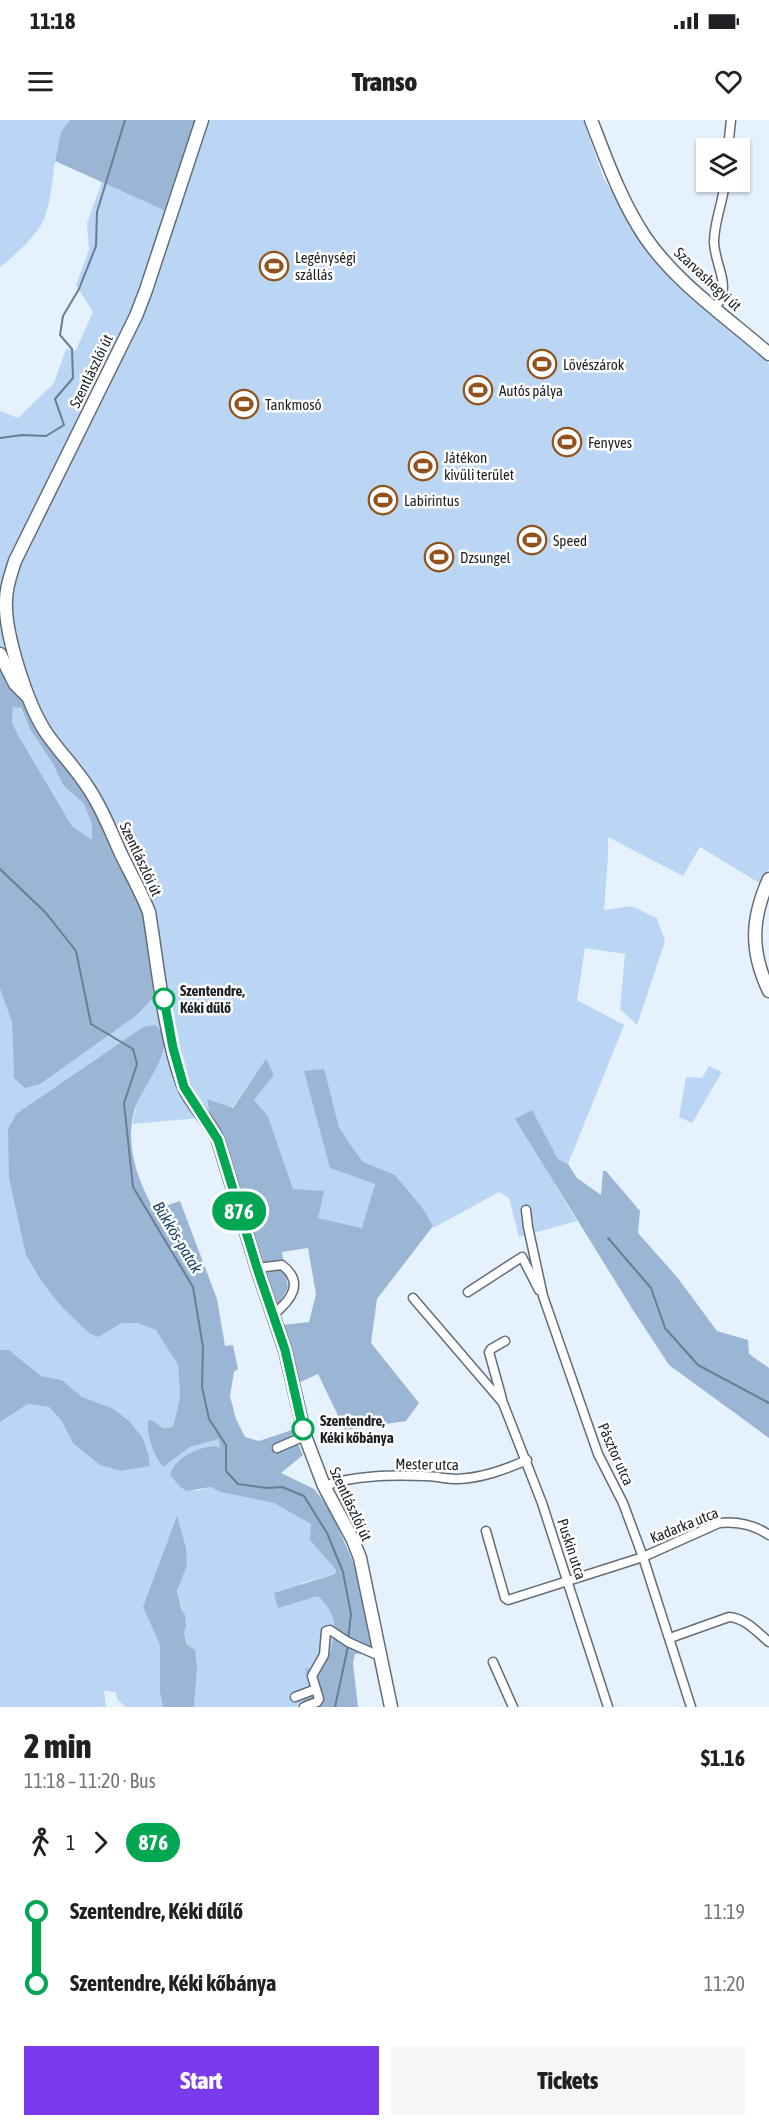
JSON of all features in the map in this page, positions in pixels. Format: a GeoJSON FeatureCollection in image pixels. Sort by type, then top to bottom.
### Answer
{"type":"FeatureCollection","features":[{"type":"Feature","properties":{"kind":"main road","name":"Szentlászlói út"},"geometry":{"type":"LineString","coordinates":[[202,120],[146,290],[135,316],[15,561],[9,578],[7,616],[27,697],[45,731],[100,807],[142,894],[148,912],[173,1048],[184,1087],[218,1140],[285,1350],[305,1436],[324,1486],[360,1558],[391,1707]]}},
{"type":"Feature","properties":{"kind":"main road","name":"Szarvashegyi út"},"geometry":{"type":"LineString","coordinates":[[591,120],[613,178],[646,238],[686,283],[769,354]]}},
{"type":"Feature","properties":{"kind":"main road"},"geometry":{"type":"LineString","coordinates":[[0,654],[15,684],[27,697]]}},
{"type":"Feature","properties":{"kind":"main road"},"geometry":{"type":"LineString","coordinates":[[769,879],[762,896],[754,936],[759,967],[769,991]]}},
{"type":"Feature","properties":{"kind":"street"},"geometry":{"type":"LineString","coordinates":[[729,138],[731,120]]}},
{"type":"Feature","properties":{"kind":"street"},"geometry":{"type":"LineString","coordinates":[[715,309],[724,293],[723,281],[715,257],[714,238],[723,192]]}},
{"type":"Feature","properties":{"kind":"street","name":"Pásztor utca"},"geometry":{"type":"LineString","coordinates":[[526,1210],[543,1296],[598,1454],[623,1503],[643,1557],[691,1707]]}},
{"type":"Feature","properties":{"kind":"street"},"geometry":{"type":"LineString","coordinates":[[468,1292],[522,1257],[543,1296]]}},
{"type":"Feature","properties":{"kind":"street"},"geometry":{"type":"LineString","coordinates":[[257,1268],[282,1265],[291,1272],[295,1282],[292,1294],[285,1305],[273,1315]]}},
{"type":"Feature","properties":{"kind":"street","name":"Puskin utca"},"geometry":{"type":"LineString","coordinates":[[414,1298],[503,1403]]}},
{"type":"Feature","properties":{"kind":"street","name":"Puskin utca"},"geometry":{"type":"LineString","coordinates":[[505,1341],[489,1352],[503,1403],[527,1460],[608,1707]]}},
{"type":"Feature","properties":{"kind":"street"},"geometry":{"type":"LineString","coordinates":[[277,1448],[305,1436]]}},
{"type":"Feature","properties":{"kind":"street","name":"Mester utca"},"geometry":{"type":"LineString","coordinates":[[324,1486],[343,1480],[371,1477],[471,1478],[502,1471],[527,1460]]}},
{"type":"Feature","properties":{"kind":"street","name":"Kadarka utca"},"geometry":{"type":"LineString","coordinates":[[486,1531],[505,1598],[508,1600],[643,1557],[719,1523],[733,1521],[748,1524],[769,1535]]}},
{"type":"Feature","properties":{"kind":"street"},"geometry":{"type":"LineString","coordinates":[[670,1638],[734,1617],[769,1642]]}},
{"type":"Feature","properties":{"kind":"street"},"geometry":{"type":"LineString","coordinates":[[304,1707],[319,1699],[312,1676],[324,1655],[326,1631],[330,1630],[348,1642],[375,1654],[378,1653]]}},
{"type":"Feature","properties":{"kind":"street"},"geometry":{"type":"LineString","coordinates":[[493,1662],[513,1707]]}},
{"type":"Feature","properties":{"kind":"street"},"geometry":{"type":"LineString","coordinates":[[295,1697],[316,1689]]}},
{"type":"Feature","properties":{"kind":"shaded area"},"geometry":{"type":"Polygon","coordinates":[[[0,120],[70,120],[59,143],[51,194],[44,219],[31,239],[0,267],[0,120]]]}},
{"type":"Feature","properties":{"kind":"shaded area"},"geometry":{"type":"Polygon","coordinates":[[[70,120],[196,120],[164,210],[55,161],[61,132],[70,120]]]}},
{"type":"Feature","properties":{"kind":"shaded area"},"geometry":{"type":"Polygon","coordinates":[[[196,120],[583,120],[604,179],[643,242],[745,338],[769,364],[769,869],[761,884],[700,847],[683,876],[608,837],[604,910],[631,906],[657,918],[665,941],[637,1025],[620,1009],[625,954],[585,948],[577,1000],[624,1025],[568,1164],[558,1159],[532,1111],[556,1186],[577,1221],[519,1237],[509,1198],[499,1192],[433,1228],[422,1207],[395,1175],[362,1162],[339,1127],[332,1100],[330,1168],[375,1184],[363,1228],[317,1218],[293,1189],[268,1116],[254,1100],[274,1075],[266,1060],[232,1108],[207,1100],[210,1117],[133,1124],[141,1094],[165,1049],[143,1027],[16,1114],[8,1129],[98,1337],[122,1323],[138,1323],[157,1330],[178,1365],[180,1398],[173,1427],[163,1428],[152,1420],[154,1450],[163,1467],[190,1447],[219,1439],[221,1448],[183,1460],[172,1469],[170,1475],[180,1487],[197,1491],[211,1487],[220,1492],[274,1503],[312,1524],[311,1540],[336,1570],[335,1574],[302,1583],[278,1607],[318,1596],[333,1617],[334,1631],[329,1656],[322,1660],[315,1695],[303,1707],[194,1707],[197,1668],[184,1633],[185,1618],[178,1594],[187,1565],[159,1568],[143,1607],[160,1645],[160,1693],[163,1707],[125,1707],[118,1700],[115,1692],[104,1691],[106,1707],[0,1707],[0,1422],[28,1404],[49,1407],[61,1420],[73,1443],[121,1471],[150,1466],[112,1408],[82,1397],[62,1380],[41,1376],[9,1350],[0,1350],[0,989],[12,1022],[14,1078],[25,1087],[40,1083],[137,1015],[153,998],[153,982],[145,907],[50,742],[0,663],[0,411],[18,418],[54,383],[66,349],[76,350],[93,312],[76,285],[89,250],[87,223],[102,182],[164,209],[196,120]]]}},
{"type":"Feature","properties":{"kind":"shaded area"},"geometry":{"type":"Polygon","coordinates":[[[0,663],[50,742],[98,805],[145,907],[153,998],[137,1015],[40,1084],[25,1088],[14,1078],[12,1022],[0,989],[0,663]],[[13,707],[12,723],[18,735],[72,826],[92,840],[92,824],[84,804],[63,785],[53,764],[30,729],[21,708],[13,707]]]}},
{"type":"Feature","properties":{"kind":"shaded area"},"geometry":{"type":"Polygon","coordinates":[[[13,706],[20,708],[63,785],[84,804],[92,824],[92,841],[72,826],[18,735],[12,723],[13,706]]]}},
{"type":"Feature","properties":{"kind":"shaded area"},"geometry":{"type":"Polygon","coordinates":[[[156,1025],[163,1035],[165,1044],[163,1054],[137,1104],[132,1125],[132,1150],[138,1175],[154,1210],[180,1201],[217,1299],[225,1346],[233,1345],[238,1369],[234,1372],[230,1396],[236,1419],[245,1437],[259,1441],[292,1430],[303,1455],[281,1473],[314,1489],[330,1509],[354,1564],[372,1650],[370,1653],[355,1654],[353,1663],[358,1707],[303,1707],[304,1699],[315,1695],[305,1669],[320,1666],[322,1660],[329,1656],[334,1631],[333,1617],[318,1596],[278,1608],[274,1593],[335,1574],[336,1570],[310,1540],[311,1524],[274,1503],[220,1492],[211,1487],[187,1491],[180,1487],[170,1475],[172,1469],[183,1458],[199,1449],[214,1446],[220,1448],[219,1439],[190,1447],[163,1467],[156,1457],[150,1439],[148,1421],[152,1420],[163,1428],[173,1427],[180,1398],[178,1365],[156,1330],[138,1323],[122,1323],[98,1337],[89,1333],[62,1307],[42,1282],[26,1255],[9,1178],[8,1129],[16,1114],[143,1027],[156,1025]]]}},
{"type":"Feature","properties":{"kind":"shaded area"},"geometry":{"type":"Polygon","coordinates":[[[266,1059],[274,1075],[254,1100],[268,1116],[293,1189],[324,1191],[318,1218],[362,1228],[375,1184],[330,1168],[304,1071],[324,1069],[339,1127],[350,1144],[363,1162],[395,1175],[422,1207],[433,1226],[377,1299],[371,1343],[419,1403],[406,1421],[345,1430],[318,1374],[298,1383],[282,1325],[309,1322],[316,1294],[308,1248],[282,1252],[288,1288],[275,1309],[210,1117],[207,1099],[233,1108],[266,1059]]]}},
{"type":"Feature","properties":{"kind":"shaded area"},"geometry":{"type":"Polygon","coordinates":[[[709,1066],[722,1072],[692,1123],[679,1117],[686,1077],[702,1078],[709,1066]]]}},
{"type":"Feature","properties":{"kind":"shaded area"},"geometry":{"type":"Polygon","coordinates":[[[532,1110],[558,1159],[568,1164],[577,1178],[601,1195],[603,1171],[606,1171],[640,1211],[638,1233],[677,1277],[717,1331],[748,1340],[749,1354],[769,1368],[769,1438],[669,1365],[515,1119],[532,1110]]]}},
{"type":"Feature","properties":{"kind":"shaded area"},"geometry":{"type":"Polygon","coordinates":[[[0,1350],[9,1350],[41,1376],[62,1380],[82,1397],[112,1408],[129,1421],[142,1437],[150,1466],[121,1471],[100,1465],[73,1443],[61,1420],[49,1407],[28,1404],[0,1422],[0,1350]]]}},
{"type":"Feature","properties":{"kind":"shaded area"},"geometry":{"type":"Polygon","coordinates":[[[177,1516],[186,1548],[187,1565],[177,1591],[185,1615],[184,1633],[187,1644],[195,1650],[197,1668],[194,1707],[163,1707],[160,1693],[160,1645],[143,1607],[177,1516]]]}},
{"type":"Feature","properties":{"kind":"waterway"},"geometry":{"type":"LineString","coordinates":[[0,438],[22,435],[46,436],[64,425],[55,399],[73,378],[72,349],[60,335],[63,316],[79,289],[96,246],[97,212],[125,120]]}},
{"type":"Feature","properties":{"kind":"waterway","name":"Bükkös-patak"},"geometry":{"type":"LineString","coordinates":[[0,869],[45,912],[76,951],[91,1024],[133,1049],[137,1064],[124,1103],[133,1187],[193,1287],[203,1347],[202,1387],[209,1419],[226,1445],[226,1471],[238,1484],[267,1488],[282,1487],[304,1496],[327,1533],[343,1572],[351,1614],[348,1640]]}},
{"type":"Feature","properties":{"kind":"waterway"},"geometry":{"type":"LineString","coordinates":[[608,1238],[651,1288],[665,1328],[698,1365],[769,1403]]}},
{"type":"Feature","properties":{"kind":"waterway","name":"Bükkös-patak"},"geometry":{"type":"LineString","coordinates":[[335,1707],[348,1646]]}},
{"type":"Feature","properties":{"kind":"bus line","name":"876"},"geometry":{"type":"LineString","coordinates":[[164,999],[173,1048],[184,1087],[218,1140],[285,1350],[303,1429]]}},
{"type":"Feature","properties":{"kind":"place","name":"Legénységi szállás"},"geometry":{"type":"Point","coordinates":[274,266]}},
{"type":"Feature","properties":{"kind":"place","name":"Lövészárok"},"geometry":{"type":"Point","coordinates":[542,364]}},
{"type":"Feature","properties":{"kind":"place","name":"Autós pálya"},"geometry":{"type":"Point","coordinates":[478,390]}},
{"type":"Feature","properties":{"kind":"place","name":"Tankmosó"},"geometry":{"type":"Point","coordinates":[244,404]}},
{"type":"Feature","properties":{"kind":"place","name":"Fenyves"},"geometry":{"type":"Point","coordinates":[567,442]}},
{"type":"Feature","properties":{"kind":"place","name":"Játékon kívüli terület"},"geometry":{"type":"Point","coordinates":[423,466]}},
{"type":"Feature","properties":{"kind":"place","name":"Labirintus"},"geometry":{"type":"Point","coordinates":[383,500]}},
{"type":"Feature","properties":{"kind":"place","name":"Speed"},"geometry":{"type":"Point","coordinates":[532,540]}},
{"type":"Feature","properties":{"kind":"place","name":"Dzsungel"},"geometry":{"type":"Point","coordinates":[439,557]}},
{"type":"Feature","properties":{"kind":"place","name":"Szentendre, Kéki dűlő"},"geometry":{"type":"Point","coordinates":[164,999]}},
{"type":"Feature","properties":{"kind":"place","name":"Szentendre, Kéki kőbánya"},"geometry":{"type":"Point","coordinates":[303,1429]}}]}
